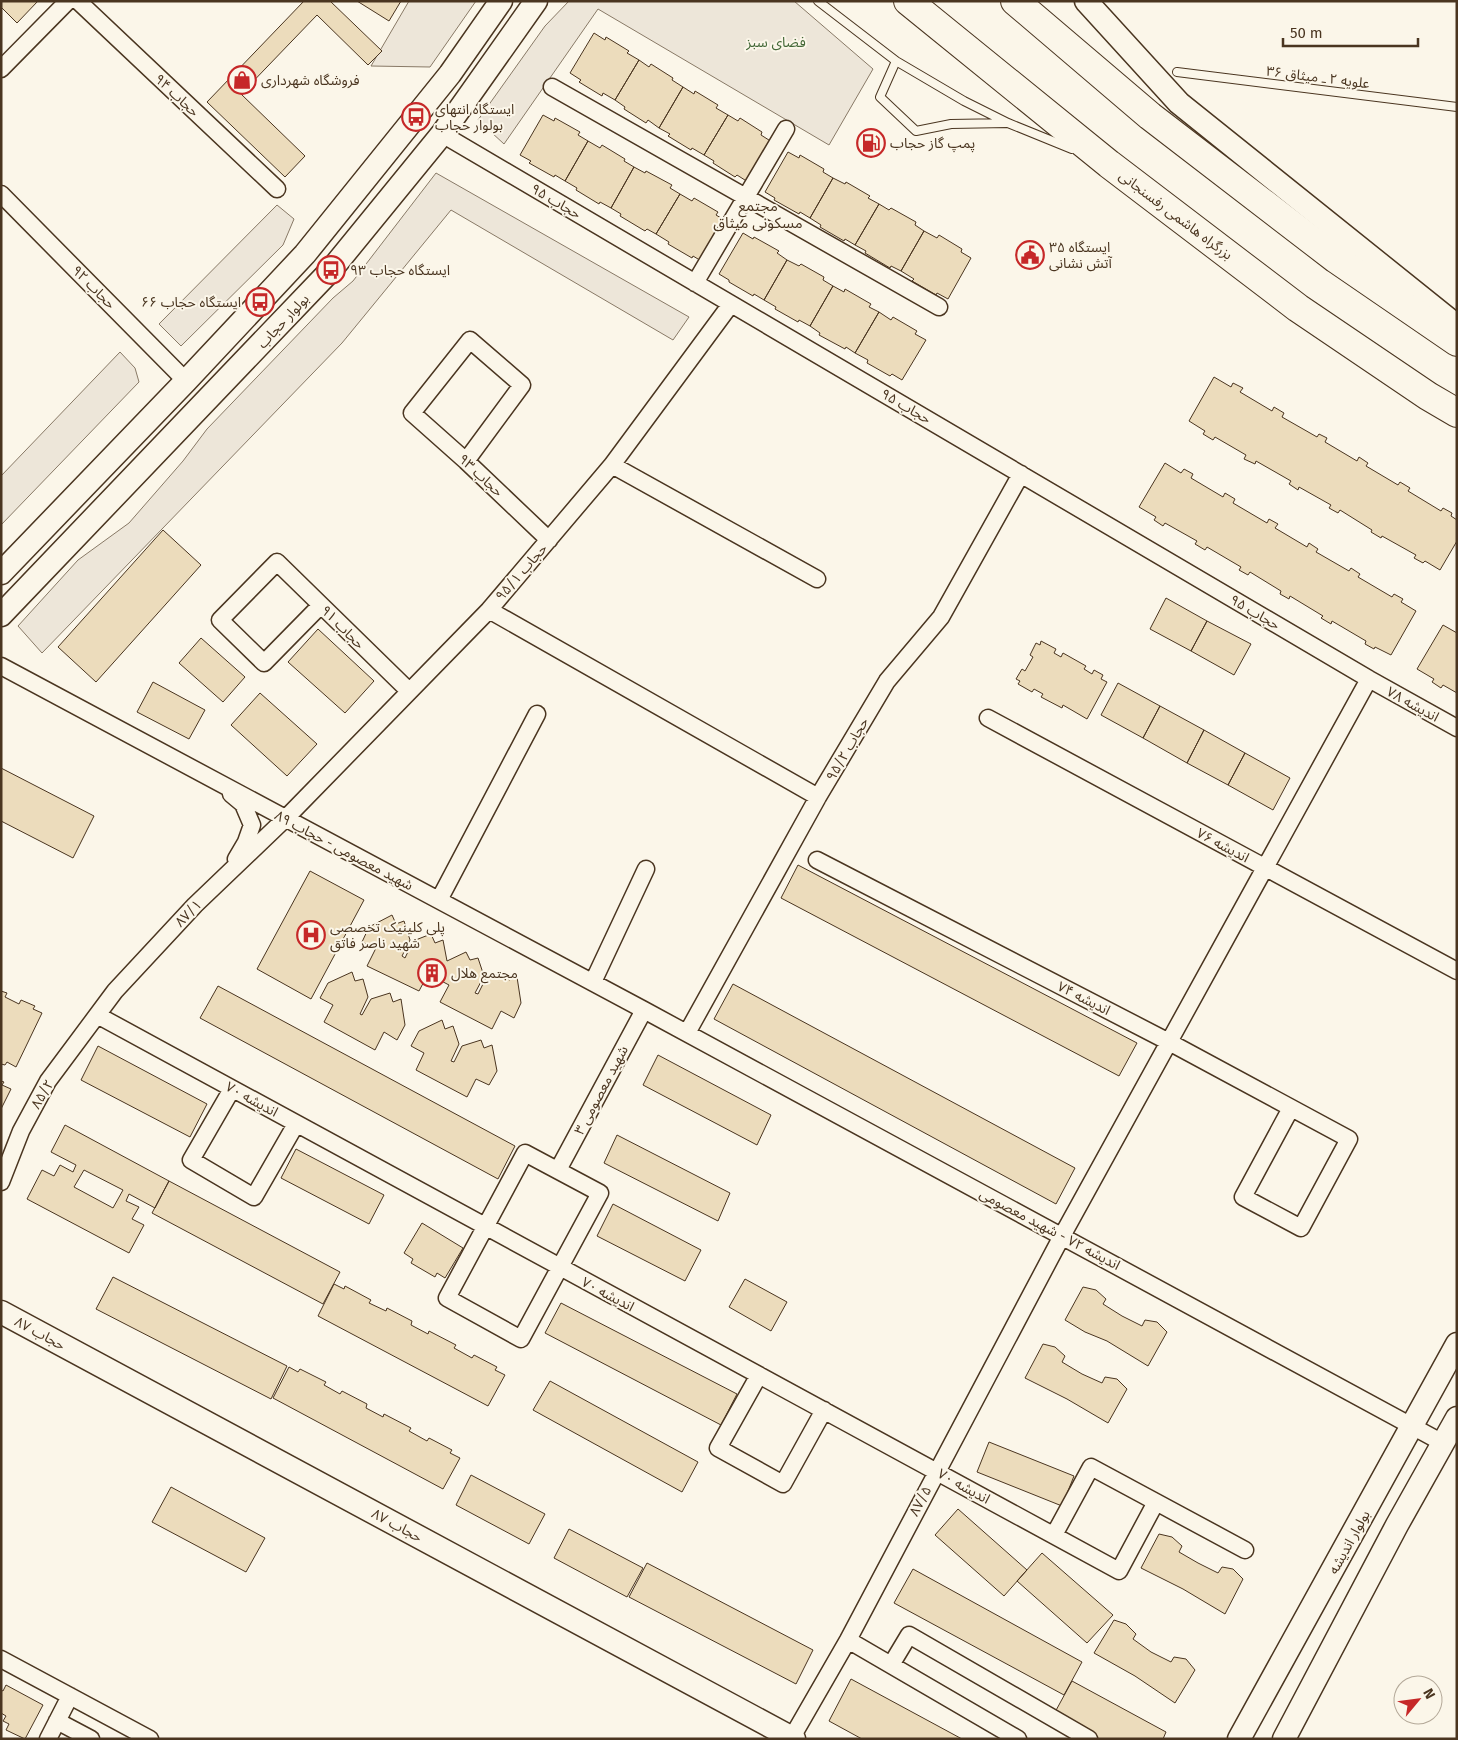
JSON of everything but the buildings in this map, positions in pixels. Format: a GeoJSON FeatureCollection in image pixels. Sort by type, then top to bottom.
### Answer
{"type":"FeatureCollection","features":[{"type":"Feature","properties":{"kind":"highway","name":"بزرگراه هاشمی رفسنجانی"},"geometry":{"type":"LineString","coordinates":[[908,1],[1109,164],[1298,308],[1428,396],[1457,412]]}},
{"type":"Feature","properties":{"kind":"highway"},"geometry":{"type":"LineString","coordinates":[[1015,1],[1158,122],[1336,259],[1457,342]]}},
{"type":"Feature","properties":{"kind":"main road"},"geometry":{"type":"LineString","coordinates":[[1,573],[305,254],[450,74],[501,1]]}},
{"type":"Feature","properties":{"kind":"main road","name":"بولوار حجاب"},"geometry":{"type":"LineString","coordinates":[[1,615],[331,270],[442,134],[536,1]]}},
{"type":"Feature","properties":{"kind":"main road"},"geometry":{"type":"LineString","coordinates":[[1086,1],[1179,103],[1457,326]]}},
{"type":"Feature","properties":{"kind":"main road","name":"حجاب ۸۷"},"geometry":{"type":"LineString","coordinates":[[1,1312],[792,1738]]}},
{"type":"Feature","properties":{"kind":"main road","name":"بولوار اندیشه"},"geometry":{"type":"LineString","coordinates":[[1239,1739],[1457,1344]]}},
{"type":"Feature","properties":{"kind":"main road"},"geometry":{"type":"LineString","coordinates":[[1284,1739],[1397,1526],[1457,1418]]}},
{"type":"Feature","properties":{"kind":"street"},"geometry":{"type":"LineString","coordinates":[[1,69],[68,1]]}},
{"type":"Feature","properties":{"kind":"street","name":"حجاب ۹۴"},"geometry":{"type":"LineString","coordinates":[[78,1],[277,189]]}},
{"type":"Feature","properties":{"kind":"street"},"geometry":{"type":"LineString","coordinates":[[552,87],[938,307]]}},
{"type":"Feature","properties":{"kind":"street"},"geometry":{"type":"LineString","coordinates":[[695,283],[786,129]]}},
{"type":"Feature","properties":{"kind":"street","name":"حجاب ۹۵"},"geometry":{"type":"LineString","coordinates":[[442,134],[1370,679]]}},
{"type":"Feature","properties":{"kind":"street","name":"حجاب ۹۲"},"geometry":{"type":"LineString","coordinates":[[1,194],[186,381]]}},
{"type":"Feature","properties":{"kind":"street","name":"حجاب ۹۵/۱"},"geometry":{"type":"LineString","coordinates":[[286,818],[489,610],[612,465],[731,304]]}},
{"type":"Feature","properties":{"kind":"street","name":"حجاب ۹۳"},"geometry":{"type":"LineString","coordinates":[[466,461],[522,385],[470,340],[412,413],[466,461],[549,540]]}},
{"type":"Feature","properties":{"kind":"street"},"geometry":{"type":"LineString","coordinates":[[612,465],[816,579]]}},
{"type":"Feature","properties":{"kind":"street","name":"حجاب ۹۵/۲"},"geometry":{"type":"LineString","coordinates":[[687,1033],[818,797],[887,681],[941,617],[1021,474]]}},
{"type":"Feature","properties":{"kind":"street","name":"حجاب ۹۱"},"geometry":{"type":"LineString","coordinates":[[321,605],[264,663],[220,620],[277,562],[321,605],[409,692]]}},
{"type":"Feature","properties":{"kind":"street"},"geometry":{"type":"LineString","coordinates":[[489,610],[818,797]]}},
{"type":"Feature","properties":{"kind":"street","name":"شهید معصومی - حجاب ۸۹"},"geometry":{"type":"LineString","coordinates":[[1,666],[687,1033]]}},
{"type":"Feature","properties":{"kind":"street","name":"اندیشه ۷۸"},"geometry":{"type":"LineString","coordinates":[[1370,679],[1457,728]]}},
{"type":"Feature","properties":{"kind":"street","name":"۸۷/۵"},"geometry":{"type":"LineString","coordinates":[[792,1738],[848,1640],[1062,1236],[1370,679]]}},
{"type":"Feature","properties":{"kind":"street"},"geometry":{"type":"LineString","coordinates":[[439,900],[537,714]]}},
{"type":"Feature","properties":{"kind":"street","name":"اندیشه ۷۶"},"geometry":{"type":"LineString","coordinates":[[988,718],[1457,971]]}},
{"type":"Feature","properties":{"kind":"street"},"geometry":{"type":"LineString","coordinates":[[221,783],[243,804],[252,825],[246,842],[226,876]]}},
{"type":"Feature","properties":{"kind":"street","name":"۸۷/۱"},"geometry":{"type":"LineString","coordinates":[[97,1015],[115,990],[195,905],[286,818]]}},
{"type":"Feature","properties":{"kind":"street","name":"اندیشه ۷۴"},"geometry":{"type":"LineString","coordinates":[[817,860],[1169,1042],[1349,1139],[1302,1228],[1244,1196],[1291,1108]]}},
{"type":"Feature","properties":{"kind":"street"},"geometry":{"type":"LineString","coordinates":[[593,982],[646,869]]}},
{"type":"Feature","properties":{"kind":"street","name":"شهید معصومی ۳"},"geometry":{"type":"LineString","coordinates":[[558,1170],[644,1010]]}},
{"type":"Feature","properties":{"kind":"street","name":"اندیشه ۷۰"},"geometry":{"type":"LineString","coordinates":[[97,1015],[1119,1571],[1156,1502]]}},
{"type":"Feature","properties":{"kind":"street","name":"۸۵/۲"},"geometry":{"type":"LineString","coordinates":[[1,1182],[21,1131],[48,1081],[97,1015]]}},
{"type":"Feature","properties":{"kind":"street","name":"اندیشه ۷۲ - شهید معصومی"},"geometry":{"type":"LineString","coordinates":[[687,1033],[1443,1443]]}},
{"type":"Feature","properties":{"kind":"street"},"geometry":{"type":"LineString","coordinates":[[232,1089],[191,1160],[254,1197],[296,1124]]}},
{"type":"Feature","properties":{"kind":"street"},"geometry":{"type":"LineString","coordinates":[[526,1153],[558,1170],[600,1194],[521,1339],[447,1298],[526,1153]]}},
{"type":"Feature","properties":{"kind":"street"},"geometry":{"type":"LineString","coordinates":[[759,1375],[718,1448],[783,1484],[824,1410]]}},
{"type":"Feature","properties":{"kind":"street"},"geometry":{"type":"LineString","coordinates":[[1054,1535],[1091,1467],[1245,1550]]}},
{"type":"Feature","properties":{"kind":"street"},"geometry":{"type":"LineString","coordinates":[[891,1666],[909,1635],[1089,1739]]}},
{"type":"Feature","properties":{"kind":"street"},"geometry":{"type":"LineString","coordinates":[[848,1640],[1018,1739]]}},
{"type":"Feature","properties":{"kind":"street"},"geometry":{"type":"LineString","coordinates":[[1,1660],[150,1739]]}},
{"type":"Feature","properties":{"kind":"street"},"geometry":{"type":"LineString","coordinates":[[48,1739],[70,1696]]}},
{"type":"Feature","properties":{"kind":"street"},"geometry":{"type":"LineString","coordinates":[[57,1721],[91,1739]]}},
{"type":"Feature","properties":{"kind":"lane"},"geometry":{"type":"LineString","coordinates":[[818,1],[896,61],[964,101],[1008,123],[1109,164]]}},
{"type":"Feature","properties":{"kind":"lane"},"geometry":{"type":"LineString","coordinates":[[896,61],[880,97],[916,131],[951,124],[1008,123]]}},
{"type":"Feature","properties":{"kind":"lane","name":"علویه ۲ ـ میثاق ۳۶"},"geometry":{"type":"LineString","coordinates":[[1177,72],[1457,107]]}},
{"type":"Feature","properties":{"kind":"green space"},"geometry":{"type":"Polygon","coordinates":[[[409,1],[476,1],[430,67],[371,66],[409,1]]]}},
{"type":"Feature","properties":{"kind":"green space","name":"فضای سبز"},"geometry":{"type":"Polygon","coordinates":[[[569,1],[794,1],[873,69],[829,145],[598,9],[504,144],[478,120],[545,26],[569,1]]]}},
{"type":"Feature","properties":{"kind":"green space"},"geometry":{"type":"Polygon","coordinates":[[[436,173],[689,317],[673,340],[451,210],[342,343],[42,653],[18,626],[78,560],[129,523],[183,461],[207,429],[333,298],[353,281],[436,173]]]}},
{"type":"Feature","properties":{"kind":"green space"},"geometry":{"type":"Polygon","coordinates":[[[277,205],[294,219],[283,245],[181,346],[159,324],[277,205]]]}},
{"type":"Feature","properties":{"kind":"green space"},"geometry":{"type":"Polygon","coordinates":[[[120,352],[135,368],[139,382],[1,525],[1,476],[120,352]]]}},
{"type":"Feature","properties":{"kind":"place","name":"فروشگاه شهرداری"},"geometry":{"type":"Point","coordinates":[242,80]}},
{"type":"Feature","properties":{"kind":"place","name":"ایستگاه انتهای بولوار حجاب"},"geometry":{"type":"Point","coordinates":[416,117]}},
{"type":"Feature","properties":{"kind":"place","name":"پمپ گاز حجاب"},"geometry":{"type":"Point","coordinates":[871,143]}},
{"type":"Feature","properties":{"kind":"place","name":"ایستگاه ۳۵ آتش نشانی"},"geometry":{"type":"Point","coordinates":[1030,255]}},
{"type":"Feature","properties":{"kind":"place","name":"ایستگاه حجاب ۹۳"},"geometry":{"type":"Point","coordinates":[331,270]}},
{"type":"Feature","properties":{"kind":"place","name":"ایستگاه حجاب ۶۶"},"geometry":{"type":"Point","coordinates":[260,302]}},
{"type":"Feature","properties":{"kind":"place","name":"پلی کلینیک تخصصی شهید ناصر فاتق"},"geometry":{"type":"Point","coordinates":[311,935]}},
{"type":"Feature","properties":{"kind":"place","name":"مجتمع هلال"},"geometry":{"type":"Point","coordinates":[432,973]}},
{"type":"Feature","properties":{"kind":"district","name":"مجتمع مسکونی میثاق"},"geometry":{"type":"Point","coordinates":[758,214]}}]}
